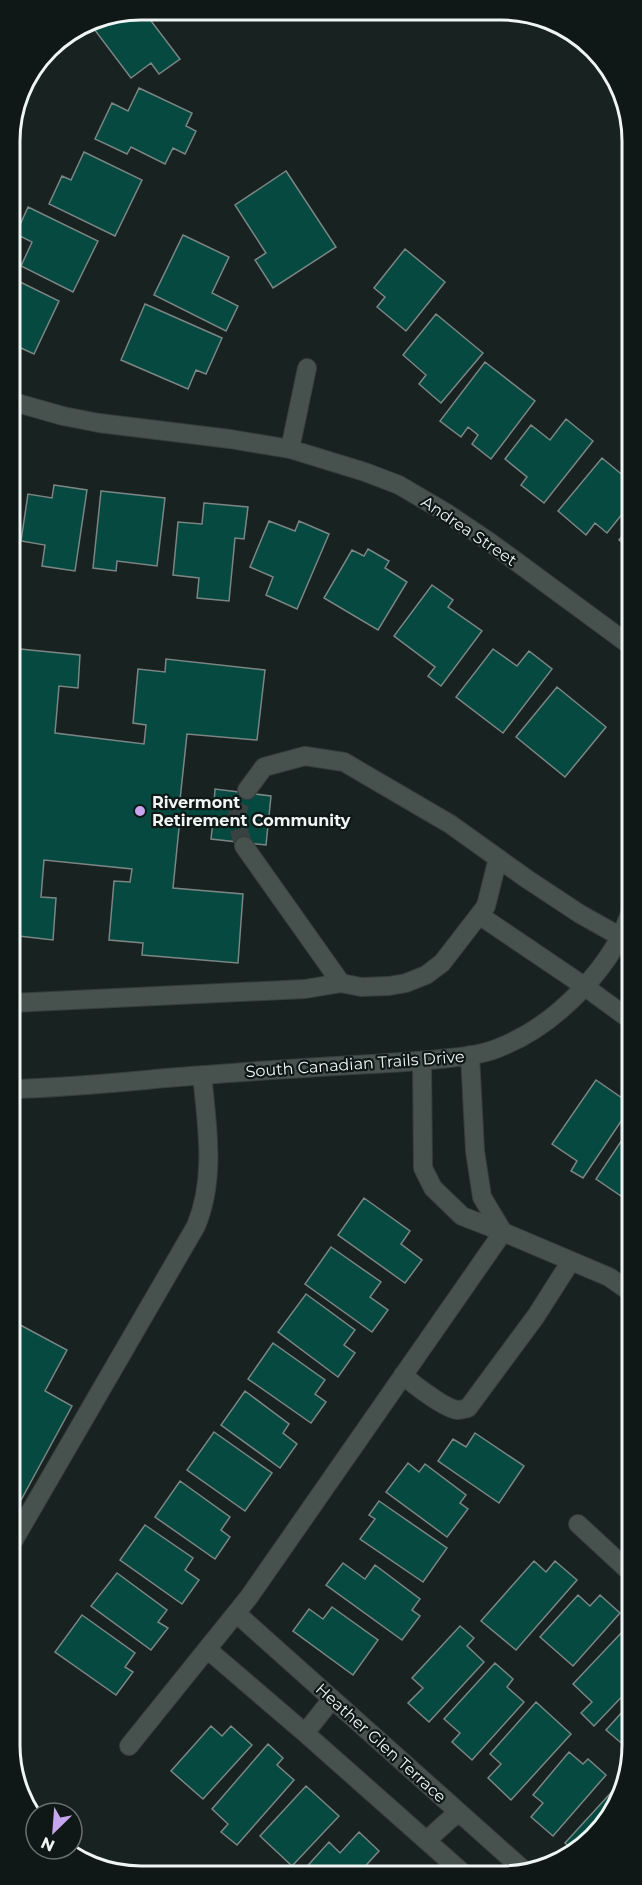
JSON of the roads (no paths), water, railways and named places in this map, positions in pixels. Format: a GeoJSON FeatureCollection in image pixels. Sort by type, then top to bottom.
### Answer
{"type":"FeatureCollection","features":[{"type":"Feature","properties":{"kind":"street"},"geometry":{"type":"LineString","coordinates":[[290,449],[307,368]]}},
{"type":"Feature","properties":{"kind":"street","name":"Andrea Street"},"geometry":{"type":"LineString","coordinates":[[20,404],[81,420],[290,449],[399,485],[445,512],[490,543],[622,639]]}},
{"type":"Feature","properties":{"kind":"street"},"geometry":{"type":"LineString","coordinates":[[247,790],[264,767],[274,764],[305,756],[344,762],[450,824],[580,914],[622,936]]}},
{"type":"Feature","properties":{"kind":"street"},"geometry":{"type":"LineString","coordinates":[[244,846],[341,983]]}},
{"type":"Feature","properties":{"kind":"street"},"geometry":{"type":"LineString","coordinates":[[20,1003],[305,989],[341,983],[361,987],[406,983],[426,975],[442,963],[486,906],[498,858]]}},
{"type":"Feature","properties":{"kind":"street"},"geometry":{"type":"LineString","coordinates":[[479,915],[622,1014]]}},
{"type":"Feature","properties":{"kind":"street","name":"South Canadian Trails Drive"},"geometry":{"type":"LineString","coordinates":[[20,1089],[422,1061],[470,1055],[502,1047],[551,1018],[622,944]]}},
{"type":"Feature","properties":{"kind":"street"},"geometry":{"type":"LineString","coordinates":[[470,1055],[475,1151],[482,1197],[503,1232]]}},
{"type":"Feature","properties":{"kind":"street"},"geometry":{"type":"LineString","coordinates":[[422,1061],[423,1168],[433,1188],[462,1216],[609,1277],[622,1286]]}},
{"type":"Feature","properties":{"kind":"street"},"geometry":{"type":"LineString","coordinates":[[20,1529],[196,1226],[204,1207],[209,1145],[202,1075]]}},
{"type":"Feature","properties":{"kind":"street"},"geometry":{"type":"LineString","coordinates":[[129,1746],[249,1597],[503,1232]]}},
{"type":"Feature","properties":{"kind":"street"},"geometry":{"type":"LineString","coordinates":[[403,1375],[414,1385],[447,1406],[458,1410],[468,1408],[536,1316],[571,1261]]}},
{"type":"Feature","properties":{"kind":"street"},"geometry":{"type":"LineString","coordinates":[[578,1524],[622,1564]]}},
{"type":"Feature","properties":{"kind":"street","name":"Heather Glen Terrace"},"geometry":{"type":"LineString","coordinates":[[236,1613],[517,1864]]}},
{"type":"Feature","properties":{"kind":"street"},"geometry":{"type":"LineString","coordinates":[[207,1649],[455,1866]]}},
{"type":"Feature","properties":{"kind":"street"},"geometry":{"type":"LineString","coordinates":[[305,1733],[332,1699]]}},
{"type":"Feature","properties":{"kind":"street"},"geometry":{"type":"LineString","coordinates":[[427,1840],[458,1812]]}},
{"type":"Feature","properties":{"kind":"tunnel"},"geometry":{"type":"LineString","coordinates":[[244,846],[237,818],[239,806],[247,790]]}},
{"type":"Feature","properties":{"kind":"place","name":"Rivermont Retirement Community"},"geometry":{"type":"Point","coordinates":[140,811]}}]}
